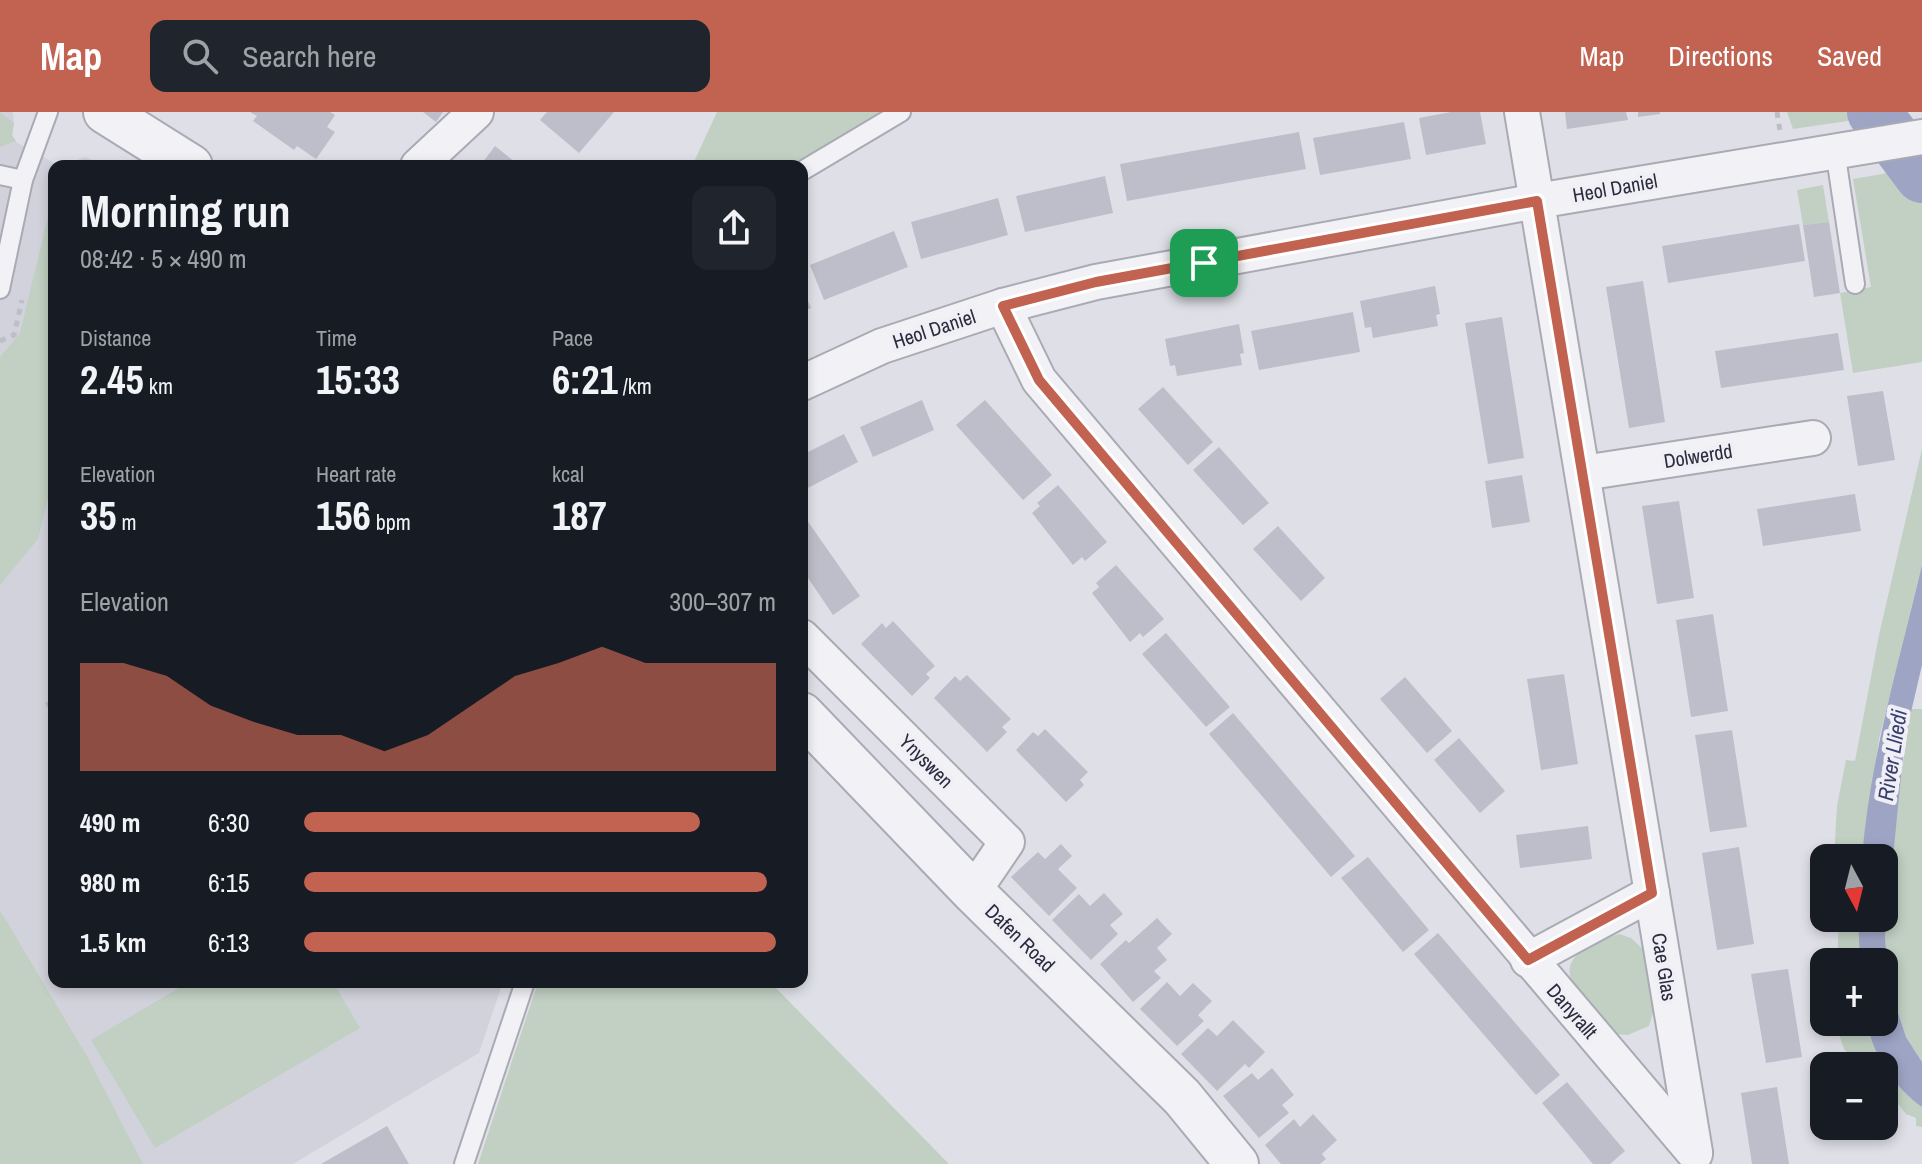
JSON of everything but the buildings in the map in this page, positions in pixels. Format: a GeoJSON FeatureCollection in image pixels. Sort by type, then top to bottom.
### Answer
{"type":"FeatureCollection","features":[{"type":"Feature","properties":{"kind":"street"},"geometry":{"type":"LineString","coordinates":[[105,112],[181,160]]}},
{"type":"Feature","properties":{"kind":"street"},"geometry":{"type":"LineString","coordinates":[[424,160],[476,112]]}},
{"type":"Feature","properties":{"kind":"street","name":"Cae Glas"},"geometry":{"type":"LineString","coordinates":[[1522,112],[1696,1159]]}},
{"type":"Feature","properties":{"kind":"street","name":"Heol Daniel"},"geometry":{"type":"LineString","coordinates":[[808,380],[882,346],[1003,306],[1096,282],[1537,201],[1922,137]]}},
{"type":"Feature","properties":{"kind":"street","name":"Danyrallt"},"geometry":{"type":"LineString","coordinates":[[1003,306],[1039,380],[1696,1159]]}},
{"type":"Feature","properties":{"kind":"street","name":"Dolwerdd"},"geometry":{"type":"LineString","coordinates":[[1583,473],[1813,438]]}},
{"type":"Feature","properties":{"kind":"street","name":"Ynyswen"},"geometry":{"type":"LineString","coordinates":[[808,643],[1007,842],[973,892]]}},
{"type":"Feature","properties":{"kind":"street","name":"Dafen Road"},"geometry":{"type":"LineString","coordinates":[[808,720],[973,892],[1182,1097],[1237,1164]]}},
{"type":"Feature","properties":{"kind":"street"},"geometry":{"type":"LineString","coordinates":[[1528,960],[1652,893]]}},
{"type":"Feature","properties":{"kind":"lane"},"geometry":{"type":"LineString","coordinates":[[0,289],[3,262],[23,180],[48,112]]}},
{"type":"Feature","properties":{"kind":"lane"},"geometry":{"type":"LineString","coordinates":[[808,167],[901,112]]}},
{"type":"Feature","properties":{"kind":"lane"},"geometry":{"type":"LineString","coordinates":[[1848,148],[1855,284]]}},
{"type":"Feature","properties":{"kind":"lane"},"geometry":{"type":"LineString","coordinates":[[0,175],[23,180]]}},
{"type":"Feature","properties":{"kind":"lane"},"geometry":{"type":"LineString","coordinates":[[464,1164],[523,988]]}},
{"type":"Feature","properties":{"kind":"shaded area"},"geometry":{"type":"Polygon","coordinates":[[[0,112],[13,112],[12,135],[16,142],[49,160],[48,988],[501,988],[479,1053],[293,1164],[143,1164],[89,1059],[0,910],[0,112]]]}},
{"type":"Feature","properties":{"kind":"green space"},"geometry":{"type":"Polygon","coordinates":[[[0,112],[14,123],[12,135],[16,141],[0,147],[0,112]]]}},
{"type":"Feature","properties":{"kind":"green space"},"geometry":{"type":"Polygon","coordinates":[[[717,112],[886,112],[808,160],[695,160],[717,112]]]}},
{"type":"Feature","properties":{"kind":"green space"},"geometry":{"type":"Polygon","coordinates":[[[1787,112],[1855,112],[1861,119],[1793,129],[1787,112]]]}},
{"type":"Feature","properties":{"kind":"green space"},"geometry":{"type":"Polygon","coordinates":[[[1899,171],[1922,193],[1922,362],[1853,373],[1840,293],[1871,287],[1853,179],[1899,171]]]}},
{"type":"Feature","properties":{"kind":"green space"},"geometry":{"type":"Polygon","coordinates":[[[1823,185],[1829,222],[1803,225],[1797,190],[1823,185]]]}},
{"type":"Feature","properties":{"kind":"green space"},"geometry":{"type":"Polygon","coordinates":[[[48,217],[48,498],[38,539],[0,585],[0,357],[20,333],[48,217]]]}},
{"type":"Feature","properties":{"kind":"green space"},"geometry":{"type":"Polygon","coordinates":[[[1922,449],[1922,565],[1879,739],[1864,844],[1835,844],[1837,806],[1846,760],[1855,761],[1879,635],[1922,449]]]}},
{"type":"Feature","properties":{"kind":"green space"},"geometry":{"type":"Polygon","coordinates":[[[1910,709],[1922,709],[1922,1062],[1906,1037],[1898,1013],[1898,948],[1886,948],[1885,932],[1898,932],[1898,844],[1892,844],[1910,709]]]}},
{"type":"Feature","properties":{"kind":"green space"},"geometry":{"type":"Polygon","coordinates":[[[0,910],[89,1059],[143,1164],[0,1164],[0,910]]]}},
{"type":"Feature","properties":{"kind":"green space"},"geometry":{"type":"Polygon","coordinates":[[[1838,932],[1859,932],[1859,948],[1838,948],[1838,932]]]}},
{"type":"Feature","properties":{"kind":"green space"},"geometry":{"type":"Polygon","coordinates":[[[1619,934],[1631,938],[1644,950],[1654,1010],[1649,1026],[1628,1035],[1615,1034],[1587,1004],[1570,978],[1570,966],[1577,955],[1593,944],[1619,934]]]}},
{"type":"Feature","properties":{"kind":"green space"},"geometry":{"type":"Polygon","coordinates":[[[179,988],[337,988],[360,1028],[155,1148],[91,1040],[179,988]]]}},
{"type":"Feature","properties":{"kind":"green space"},"geometry":{"type":"Polygon","coordinates":[[[536,988],[776,988],[949,1164],[478,1164],[536,988]]]}},
{"type":"Feature","properties":{"kind":"green space"},"geometry":{"type":"Polygon","coordinates":[[[1839,1036],[1870,1036],[1882,1052],[1847,1052],[1839,1036]]]}},
{"type":"Feature","properties":{"kind":"green space"},"geometry":{"type":"Polygon","coordinates":[[[1898,1074],[1922,1107],[1922,1127],[1916,1126],[1916,1118],[1906,1114],[1898,1104],[1898,1074]]]}},
{"type":"Feature","properties":{"kind":"water"},"geometry":{"type":"Polygon","coordinates":[[[1922,168],[1922,193],[1899,171],[1922,168]]]}},
{"type":"Feature","properties":{"kind":"water"},"geometry":{"type":"Polygon","coordinates":[[[1922,565],[1922,665],[1905,738],[1894,844],[1864,844],[1886,710],[1922,565]]]}},
{"type":"Feature","properties":{"kind":"water"},"geometry":{"type":"Polygon","coordinates":[[[1859,932],[1885,932],[1886,948],[1859,948],[1859,932]]]}},
{"type":"Feature","properties":{"kind":"water"},"geometry":{"type":"Polygon","coordinates":[[[1898,1013],[1906,1037],[1922,1062],[1922,1107],[1898,1084],[1898,1052],[1876,1052],[1871,1036],[1898,1036],[1898,1013]]]}},
{"type":"Feature","properties":{"kind":"waterway","name":"River Lliedi"},"geometry":{"type":"LineString","coordinates":[[1874,112],[1922,176]]}},
{"type":"Feature","properties":{"kind":"route"},"geometry":{"type":"LineString","coordinates":[[1537,201],[1652,893],[1528,960],[1039,380],[1003,306],[1096,282],[1204,263],[1537,201]]}}]}
